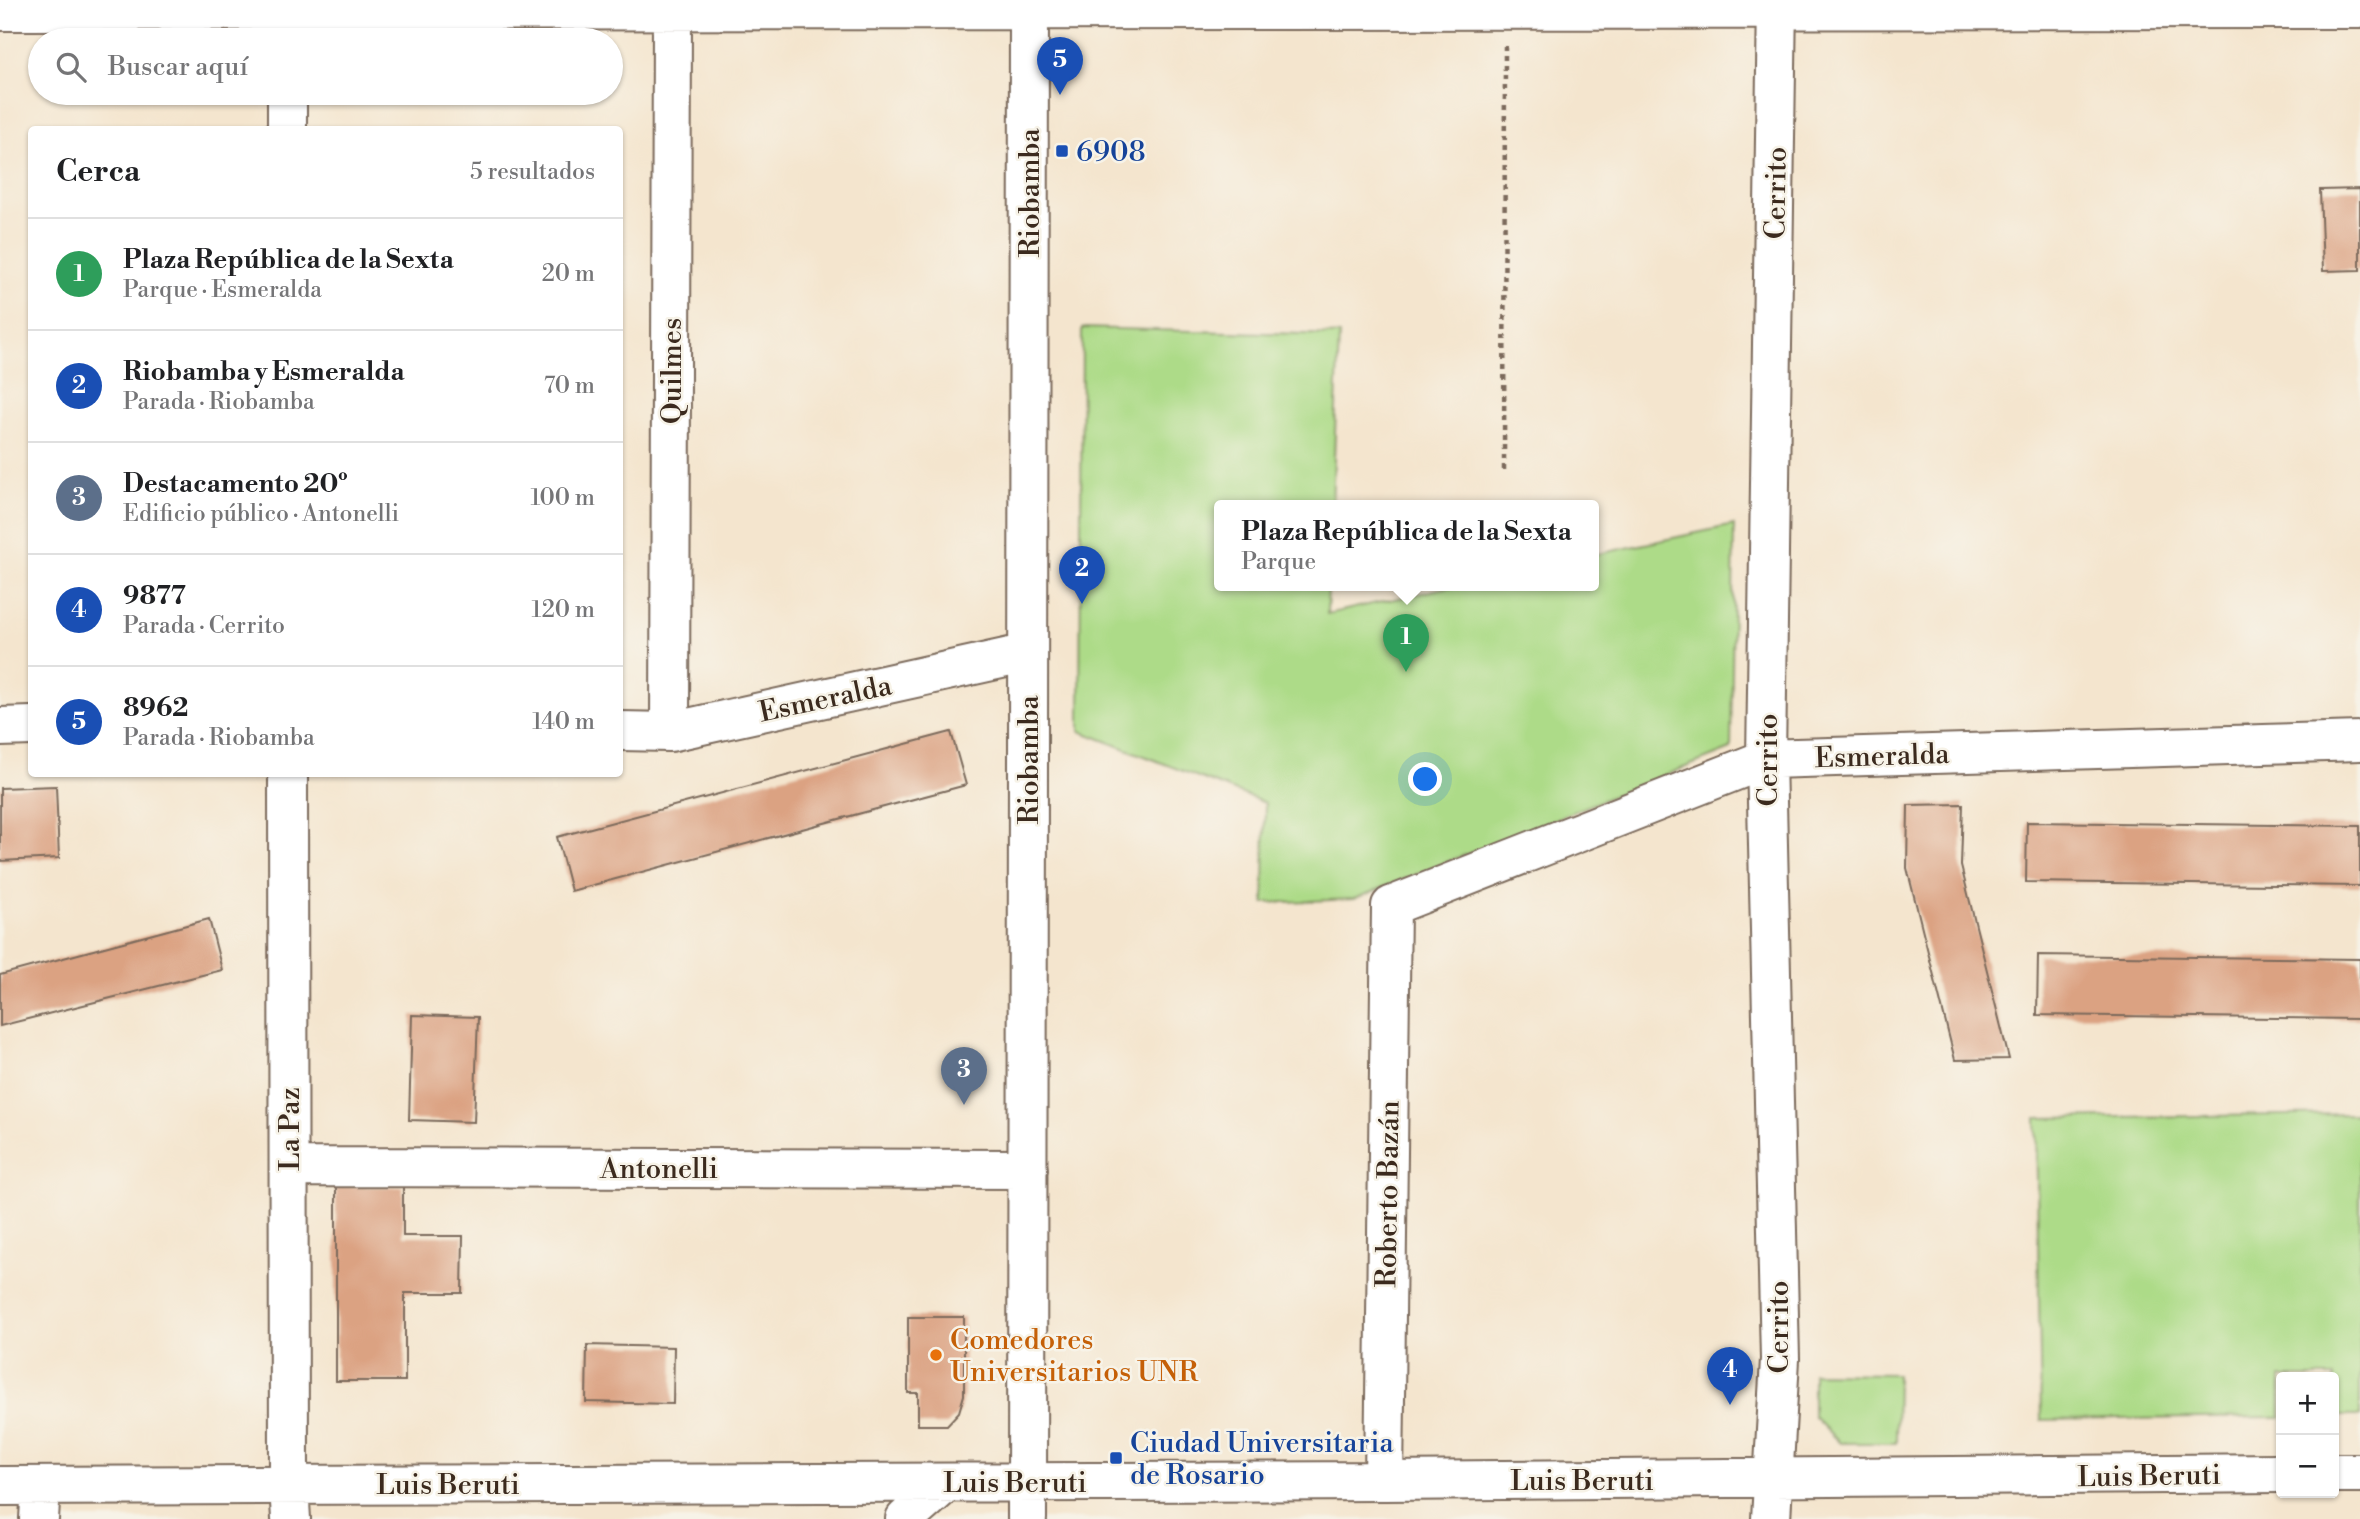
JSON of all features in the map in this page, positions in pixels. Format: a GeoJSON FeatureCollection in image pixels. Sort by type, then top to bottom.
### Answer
{"type":"FeatureCollection","features":[{"type":"Feature","properties":{"kind":"street"},"geometry":{"type":"LineString","coordinates":[[0,11],[287,17],[1029,5],[1505,10],[1777,5],[2360,9]]}},
{"type":"Feature","properties":{"kind":"street","name":"Riobamba"},"geometry":{"type":"LineString","coordinates":[[1028,1501],[1029,5]]}},
{"type":"Feature","properties":{"kind":"street","name":"Cerrito"},"geometry":{"type":"LineString","coordinates":[[1771,1519],[1780,1359],[1766,759],[1777,5]]}},
{"type":"Feature","properties":{"kind":"street","name":"Quilmes"},"geometry":{"type":"LineString","coordinates":[[670,732],[672,11]]}},
{"type":"Feature","properties":{"kind":"street"},"geometry":{"type":"LineString","coordinates":[[287,105],[287,126]]}},
{"type":"Feature","properties":{"kind":"street","name":"Esmeralda"},"geometry":{"type":"LineString","coordinates":[[623,731],[670,732],[1028,653]]}},
{"type":"Feature","properties":{"kind":"street"},"geometry":{"type":"LineString","coordinates":[[0,727],[28,726]]}},
{"type":"Feature","properties":{"kind":"street","name":"Esmeralda"},"geometry":{"type":"LineString","coordinates":[[1391,906],[1766,759],[2360,741]]}},
{"type":"Feature","properties":{"kind":"street","name":"La Paz"},"geometry":{"type":"LineString","coordinates":[[288,777],[290,1502]]}},
{"type":"Feature","properties":{"kind":"street","name":"Roberto Bazán"},"geometry":{"type":"LineString","coordinates":[[1384,1481],[1391,906]]}},
{"type":"Feature","properties":{"kind":"street","name":"Antonelli"},"geometry":{"type":"LineString","coordinates":[[289,1167],[1028,1169]]}},
{"type":"Feature","properties":{"kind":"street","name":"Luis Beruti"},"geometry":{"type":"LineString","coordinates":[[0,1486],[40,1502],[290,1502],[946,1483],[1028,1501],[1384,1481],[2276,1473]]}},
{"type":"Feature","properties":{"kind":"street"},"geometry":{"type":"LineString","coordinates":[[2339,1473],[2360,1473]]}},
{"type":"Feature","properties":{"kind":"street"},"geometry":{"type":"LineString","coordinates":[[905,1519],[946,1483]]}},
{"type":"Feature","properties":{"kind":"path"},"geometry":{"type":"LineString","coordinates":[[1504,470],[1505,10]]}},
{"type":"Feature","properties":{"kind":"green space"},"geometry":{"type":"Polygon","coordinates":[[[1082,328],[1339,335],[1332,500],[1214,500],[1214,591],[1328,591],[1327,614],[1430,591],[1599,591],[1599,554],[1734,525],[1731,749],[1354,899],[1264,903],[1265,803],[1080,731],[1082,328]]]}},
{"type":"Feature","properties":{"kind":"green space"},"geometry":{"type":"Polygon","coordinates":[[[2360,1114],[2360,1416],[2339,1416],[2339,1372],[2276,1372],[2276,1417],[2041,1420],[2036,1118],[2360,1114]]]}},
{"type":"Feature","properties":{"kind":"green space"},"geometry":{"type":"Polygon","coordinates":[[[1813,1373],[1897,1374],[1896,1443],[1840,1443],[1813,1416],[1813,1373]]]}},
{"type":"Feature","properties":{"kind":"building"},"geometry":{"type":"Polygon","coordinates":[[[2360,189],[2360,270],[2323,271],[2320,190],[2360,189]]]}},
{"type":"Feature","properties":{"kind":"building"},"geometry":{"type":"Polygon","coordinates":[[[951,732],[966,785],[571,891],[557,837],[951,732]]]}},
{"type":"Feature","properties":{"kind":"building"},"geometry":{"type":"Polygon","coordinates":[[[56,786],[59,858],[0,861],[0,788],[56,786]]]}},
{"type":"Feature","properties":{"kind":"building"},"geometry":{"type":"Polygon","coordinates":[[[1963,804],[1961,866],[2009,1059],[1955,1060],[1907,868],[1908,805],[1963,804]]]}},
{"type":"Feature","properties":{"kind":"building"},"geometry":{"type":"Polygon","coordinates":[[[2027,822],[2360,826],[2360,886],[2026,882],[2027,822]]]}},
{"type":"Feature","properties":{"kind":"building"},"geometry":{"type":"Polygon","coordinates":[[[209,919],[222,970],[0,1026],[0,975],[209,919]]]}},
{"type":"Feature","properties":{"kind":"building"},"geometry":{"type":"Polygon","coordinates":[[[2038,955],[2360,959],[2360,1019],[2037,1015],[2038,955]]]}},
{"type":"Feature","properties":{"kind":"building"},"geometry":{"type":"Polygon","coordinates":[[[412,1015],[478,1017],[474,1122],[409,1120],[412,1015]]]}},
{"type":"Feature","properties":{"kind":"building"},"geometry":{"type":"Polygon","coordinates":[[[336,1186],[403,1187],[403,1236],[463,1236],[462,1293],[405,1293],[405,1381],[336,1381],[336,1186]]]}},
{"type":"Feature","properties":{"kind":"building","name":"Comedores Universitarios UNR"},"geometry":{"type":"Polygon","coordinates":[[[908,1317],[964,1317],[964,1395],[959,1412],[947,1425],[918,1425],[918,1393],[908,1393],[908,1317]]]}},
{"type":"Feature","properties":{"kind":"building"},"geometry":{"type":"Polygon","coordinates":[[[587,1345],[674,1347],[673,1404],[586,1402],[587,1345]]]}},
{"type":"Feature","properties":{"kind":"place","name":"8962"},"geometry":{"type":"Point","coordinates":[1060,95]}},
{"type":"Feature","properties":{"kind":"place","name":"6908"},"geometry":{"type":"Point","coordinates":[1062,151]}},
{"type":"Feature","properties":{"kind":"place","name":"Riobamba y Esmeralda"},"geometry":{"type":"Point","coordinates":[1082,604]}},
{"type":"Feature","properties":{"kind":"place","name":"Plaza República de la Sexta"},"geometry":{"type":"Point","coordinates":[1406,672]}},
{"type":"Feature","properties":{"kind":"place","name":"Destacamento 20º"},"geometry":{"type":"Point","coordinates":[964,1105]}},
{"type":"Feature","properties":{"kind":"place","name":"Comedores Universitarios UNR"},"geometry":{"type":"Point","coordinates":[936,1355]}},
{"type":"Feature","properties":{"kind":"place","name":"9877"},"geometry":{"type":"Point","coordinates":[1730,1405]}},
{"type":"Feature","properties":{"kind":"place","name":"Ciudad Universitaria de Rosario"},"geometry":{"type":"Point","coordinates":[1116,1458]}}]}
